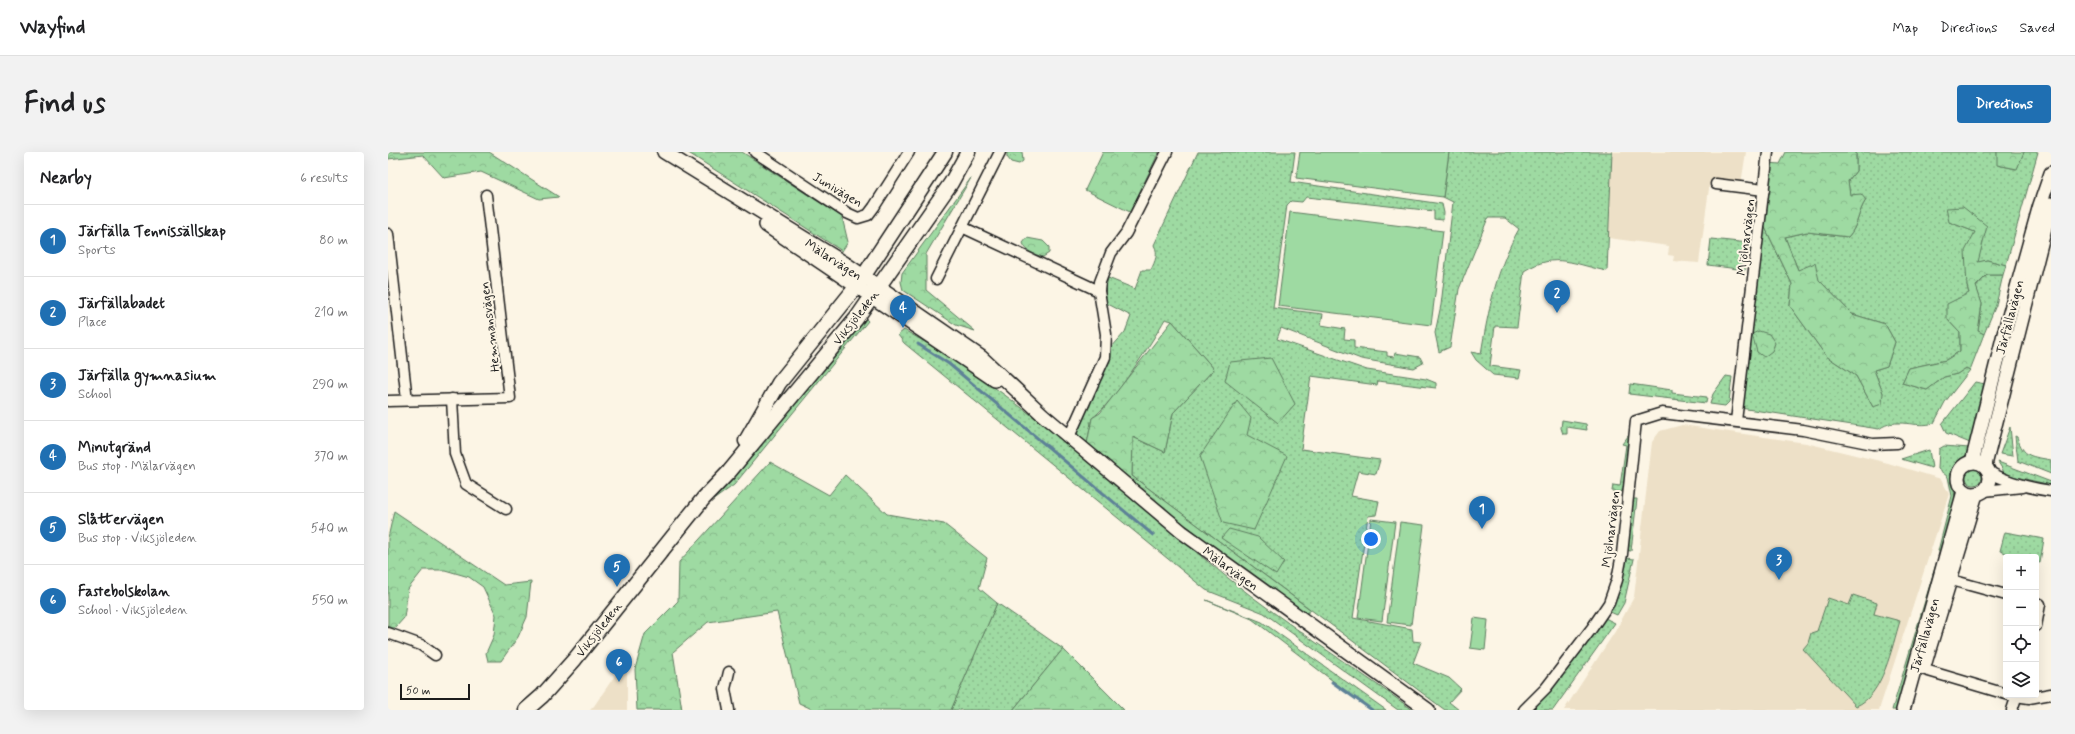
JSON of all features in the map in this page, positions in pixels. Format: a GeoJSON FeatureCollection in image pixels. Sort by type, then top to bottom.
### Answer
{"type":"FeatureCollection","features":[{"type":"Feature","properties":{"kind":"main road","name":"Viksjöleden"},"geometry":{"type":"LineString","coordinates":[[729,472],[779,383],[860,282],[945,152]]}},
{"type":"Feature","properties":{"kind":"main road","name":"Viksjöleden"},"geometry":{"type":"LineString","coordinates":[[526,710],[542,696],[575,659],[704,499],[729,472],[876,292],[951,183],[968,152]]}},
{"type":"Feature","properties":{"kind":"street","name":"Mälarvägen"},"geometry":{"type":"LineString","coordinates":[[664,152],[694,171],[781,235],[876,292],[1043,415],[1182,532],[1428,710]]}},
{"type":"Feature","properties":{"kind":"street","name":"Junivägen"},"geometry":{"type":"LineString","coordinates":[[755,152],[847,213],[858,218],[868,215],[908,152]]}},
{"type":"Feature","properties":{"kind":"street"},"geometry":{"type":"LineString","coordinates":[[936,279],[1000,152]]}},
{"type":"Feature","properties":{"kind":"street"},"geometry":{"type":"LineString","coordinates":[[1069,437],[1105,357],[1106,334],[1098,291],[1110,253],[1126,233],[1167,152]]}},
{"type":"Feature","properties":{"kind":"street","name":"Mjölnarvägen"},"geometry":{"type":"LineString","coordinates":[[1736,420],[1768,152]]}},
{"type":"Feature","properties":{"kind":"street","name":"Järfällavägen"},"geometry":{"type":"LineString","coordinates":[[1982,466],[2004,334],[2048,206],[2051,173]]}},
{"type":"Feature","properties":{"kind":"street"},"geometry":{"type":"LineString","coordinates":[[1716,184],[1764,190]]}},
{"type":"Feature","properties":{"kind":"street","name":"Hemmansvägen"},"geometry":{"type":"LineString","coordinates":[[388,401],[510,398],[486,195]]}},
{"type":"Feature","properties":{"kind":"street"},"geometry":{"type":"LineString","coordinates":[[962,227],[1098,291]]}},
{"type":"Feature","properties":{"kind":"street"},"geometry":{"type":"LineString","coordinates":[[388,234],[407,400]]}},
{"type":"Feature","properties":{"kind":"street"},"geometry":{"type":"LineString","coordinates":[[452,399],[455,454],[466,484],[506,510]]}},
{"type":"Feature","properties":{"kind":"street","name":"Mjölnarvägen"},"geometry":{"type":"LineString","coordinates":[[1524,710],[1550,682],[1592,628],[1609,603],[1617,580],[1622,554],[1636,421],[1662,413],[1736,420],[1803,430],[1873,444],[1897,443]]}},
{"type":"Feature","properties":{"kind":"street"},"geometry":{"type":"LineString","coordinates":[[2024,487],[1975,492],[1959,483],[1958,474],[1964,465],[1982,466],[2002,479],[2024,487],[2051,492]]}},
{"type":"Feature","properties":{"kind":"street"},"geometry":{"type":"LineString","coordinates":[[1975,492],[1990,483],[1982,466]]}},
{"type":"Feature","properties":{"kind":"street","name":"Järfällavägen"},"geometry":{"type":"LineString","coordinates":[[1903,710],[1919,668],[1945,579],[1975,492]]}},
{"type":"Feature","properties":{"kind":"street"},"geometry":{"type":"LineString","coordinates":[[1945,579],[2003,594]]}},
{"type":"Feature","properties":{"kind":"street"},"geometry":{"type":"LineString","coordinates":[[2039,614],[2042,603]]}},
{"type":"Feature","properties":{"kind":"street"},"geometry":{"type":"LineString","coordinates":[[388,633],[421,645],[435,656]]}},
{"type":"Feature","properties":{"kind":"street"},"geometry":{"type":"LineString","coordinates":[[1919,668],[2003,693]]}},
{"type":"Feature","properties":{"kind":"street","name":"Järfällavägen"},"geometry":{"type":"LineString","coordinates":[[1911,710],[1919,668]]}},
{"type":"Feature","properties":{"kind":"street"},"geometry":{"type":"LineString","coordinates":[[729,672],[725,689],[729,710]]}},
{"type":"Feature","properties":{"kind":"street"},"geometry":{"type":"LineString","coordinates":[[2039,696],[2051,694]]}},
{"type":"Feature","properties":{"kind":"street"},"geometry":{"type":"LineString","coordinates":[[2012,710],[2014,698]]}},
{"type":"Feature","properties":{"kind":"shaded area"},"geometry":{"type":"Polygon","coordinates":[[[1612,152],[1746,152],[1741,184],[1710,181],[1699,263],[1673,261],[1674,256],[1668,255],[1669,246],[1608,238],[1612,152]]]}},
{"type":"Feature","properties":{"kind":"shaded area"},"geometry":{"type":"Polygon","coordinates":[[[1682,425],[1806,443],[1888,463],[1941,479],[1949,494],[1879,710],[1564,710],[1616,630],[1634,597],[1652,442],[1660,431],[1682,425]]]}},
{"type":"Feature","properties":{"kind":"shaded area"},"geometry":{"type":"Polygon","coordinates":[[[627,658],[627,710],[590,710],[594,706],[627,658]]]}},
{"type":"Feature","properties":{"kind":"green space"},"geometry":{"type":"Polygon","coordinates":[[[388,152],[489,152],[559,197],[539,199],[481,172],[444,178],[423,155],[388,159],[388,152]]]}},
{"type":"Feature","properties":{"kind":"green space"},"geometry":{"type":"Polygon","coordinates":[[[687,152],[742,152],[842,217],[848,242],[842,251],[687,152]]]}},
{"type":"Feature","properties":{"kind":"green space"},"geometry":{"type":"Polygon","coordinates":[[[1007,152],[1022,152],[1023,161],[1019,164],[1011,162],[1007,157],[1007,152]]]}},
{"type":"Feature","properties":{"kind":"green space"},"geometry":{"type":"Polygon","coordinates":[[[1103,152],[1159,152],[1130,212],[1085,190],[1103,152]]]}},
{"type":"Feature","properties":{"kind":"green space"},"geometry":{"type":"Polygon","coordinates":[[[1198,152],[1295,152],[1291,182],[1442,204],[1444,213],[1443,220],[1434,219],[1434,211],[1306,197],[1302,202],[1291,201],[1287,205],[1273,308],[1323,314],[1321,325],[1345,329],[1344,339],[1354,340],[1354,348],[1387,352],[1387,356],[1394,357],[1395,353],[1420,357],[1423,363],[1414,368],[1361,359],[1281,328],[1277,339],[1367,370],[1426,379],[1436,383],[1436,388],[1378,381],[1377,385],[1311,376],[1301,449],[1380,460],[1376,474],[1358,471],[1351,496],[1379,501],[1376,515],[1368,516],[1353,618],[1412,629],[1413,641],[1421,642],[1413,663],[1449,678],[1461,689],[1449,702],[1459,710],[1445,710],[1132,476],[1133,437],[1165,452],[1173,413],[1214,369],[1172,321],[1165,319],[1142,357],[1110,401],[1092,418],[1087,444],[1076,433],[1108,363],[1111,348],[1125,332],[1131,316],[1106,303],[1105,292],[1108,278],[1135,289],[1142,270],[1151,270],[1156,254],[1154,245],[1198,152]]]}},
{"type":"Feature","properties":{"kind":"green space"},"geometry":{"type":"Polygon","coordinates":[[[1300,152],[1449,152],[1443,197],[1296,178],[1300,152]]]}},
{"type":"Feature","properties":{"kind":"green space"},"geometry":{"type":"Polygon","coordinates":[[[1449,152],[1612,152],[1607,271],[1566,261],[1546,262],[1535,265],[1524,271],[1517,327],[1495,326],[1490,366],[1521,370],[1519,378],[1493,375],[1476,360],[1471,352],[1481,354],[1494,290],[1511,244],[1519,229],[1505,218],[1488,218],[1459,289],[1450,347],[1439,352],[1435,333],[1441,305],[1453,202],[1443,197],[1449,152]]]}},
{"type":"Feature","properties":{"kind":"green space"},"geometry":{"type":"Polygon","coordinates":[[[1786,152],[1856,152],[1856,171],[1848,181],[1850,195],[1861,194],[1866,200],[1854,228],[1848,237],[1807,232],[1785,237],[1798,270],[1815,263],[1819,280],[1852,314],[1885,324],[1895,342],[1887,366],[1874,370],[1883,393],[1882,404],[1873,407],[1856,376],[1826,356],[1790,306],[1792,284],[1762,221],[1769,163],[1780,164],[1786,152]]]}},
{"type":"Feature","properties":{"kind":"green space"},"geometry":{"type":"Polygon","coordinates":[[[1856,152],[1997,152],[1998,165],[2016,169],[2024,152],[2038,152],[2006,265],[1987,260],[1977,263],[1986,226],[1949,222],[1975,232],[1967,286],[1969,294],[1947,319],[1960,333],[1960,351],[1946,360],[1909,368],[1902,383],[1927,390],[1944,377],[1957,374],[1966,368],[1970,370],[1945,402],[1934,423],[1920,425],[1892,423],[1879,429],[1740,408],[1762,221],[1792,284],[1790,306],[1826,356],[1856,376],[1873,407],[1883,393],[1874,370],[1887,366],[1895,342],[1885,324],[1852,314],[1819,280],[1798,270],[1785,237],[1807,232],[1848,237],[1854,228],[1866,200],[1850,196],[1848,181],[1856,171],[1856,152]]]}},
{"type":"Feature","properties":{"kind":"green space"},"geometry":{"type":"Polygon","coordinates":[[[1997,152],[2024,152],[2017,169],[1997,165],[1997,152]]]}},
{"type":"Feature","properties":{"kind":"green space"},"geometry":{"type":"Polygon","coordinates":[[[971,178],[926,254],[926,290],[975,331],[956,325],[903,290],[901,282],[902,273],[971,178]]]}},
{"type":"Feature","properties":{"kind":"green space"},"geometry":{"type":"Polygon","coordinates":[[[1963,207],[1987,226],[1978,262],[1987,260],[2006,265],[2003,275],[1987,275],[1976,286],[1982,304],[1978,331],[1984,334],[1970,370],[1966,368],[1957,374],[1944,377],[1927,390],[1902,383],[1909,368],[1946,360],[1960,351],[1960,333],[1947,319],[1947,304],[1969,293],[1967,286],[1965,251],[1975,232],[1949,222],[1946,208],[1963,207]]]}},
{"type":"Feature","properties":{"kind":"green space"},"geometry":{"type":"Polygon","coordinates":[[[1290,212],[1443,231],[1431,325],[1278,306],[1290,212]]]}},
{"type":"Feature","properties":{"kind":"green space"},"geometry":{"type":"Polygon","coordinates":[[[1027,238],[1043,241],[1049,247],[1049,253],[1043,257],[1028,251],[1023,243],[1027,238]]]}},
{"type":"Feature","properties":{"kind":"green space"},"geometry":{"type":"Polygon","coordinates":[[[1711,239],[1749,243],[1745,270],[1708,265],[1711,239]]]}},
{"type":"Feature","properties":{"kind":"green space"},"geometry":{"type":"Polygon","coordinates":[[[1987,275],[2003,275],[1996,305],[1984,334],[1978,331],[1982,304],[1976,287],[1987,275]]]}},
{"type":"Feature","properties":{"kind":"green space"},"geometry":{"type":"Polygon","coordinates":[[[863,316],[868,321],[734,485],[712,501],[859,317],[863,316]]]}},
{"type":"Feature","properties":{"kind":"green space"},"geometry":{"type":"Polygon","coordinates":[[[1172,321],[1214,369],[1173,413],[1165,452],[1133,437],[1132,476],[1311,610],[1306,614],[1289,605],[1131,483],[1087,444],[1092,418],[1100,413],[1172,321]]]}},
{"type":"Feature","properties":{"kind":"green space"},"geometry":{"type":"Polygon","coordinates":[[[904,330],[948,356],[990,384],[1071,447],[1250,595],[1296,629],[1413,710],[1398,710],[1264,613],[1206,590],[904,343],[898,335],[904,330]]]}},
{"type":"Feature","properties":{"kind":"green space"},"geometry":{"type":"Polygon","coordinates":[[[1759,331],[1769,334],[1775,343],[1772,351],[1764,357],[1757,352],[1752,334],[1759,331]]]}},
{"type":"Feature","properties":{"kind":"green space"},"geometry":{"type":"Polygon","coordinates":[[[1271,358],[1295,404],[1278,423],[1225,381],[1230,362],[1271,358]]]}},
{"type":"Feature","properties":{"kind":"green space"},"geometry":{"type":"Polygon","coordinates":[[[1726,376],[1732,377],[1729,402],[1725,406],[1710,404],[1713,394],[1726,376]]]}},
{"type":"Feature","properties":{"kind":"green space"},"geometry":{"type":"Polygon","coordinates":[[[1975,382],[1985,384],[1975,422],[1972,449],[1954,467],[1951,476],[1956,501],[1943,553],[1938,551],[1952,496],[1948,477],[1938,469],[1939,449],[1944,446],[1969,448],[1970,443],[1946,433],[1942,424],[1975,382]]]}},
{"type":"Feature","properties":{"kind":"green space"},"geometry":{"type":"Polygon","coordinates":[[[1630,384],[1672,390],[1672,393],[1707,397],[1706,403],[1629,394],[1630,384]]]}},
{"type":"Feature","properties":{"kind":"green space"},"geometry":{"type":"Polygon","coordinates":[[[1237,401],[1251,418],[1247,435],[1287,456],[1254,530],[1223,523],[1200,456],[1237,401]]]}},
{"type":"Feature","properties":{"kind":"green space"},"geometry":{"type":"Polygon","coordinates":[[[1562,420],[1586,424],[1587,430],[1567,427],[1567,434],[1563,434],[1561,428],[1562,420]]]}},
{"type":"Feature","properties":{"kind":"green space"},"geometry":{"type":"Polygon","coordinates":[[[2010,427],[2013,456],[2000,454],[2010,427]]]}},
{"type":"Feature","properties":{"kind":"green space"},"geometry":{"type":"Polygon","coordinates":[[[1632,431],[1625,487],[1621,492],[1612,491],[1613,485],[1620,486],[1626,445],[1622,444],[1632,431]]]}},
{"type":"Feature","properties":{"kind":"green space"},"geometry":{"type":"Polygon","coordinates":[[[2015,436],[2017,437],[2022,449],[2029,455],[2051,460],[2051,474],[2018,461],[2015,436]]]}},
{"type":"Feature","properties":{"kind":"green space"},"geometry":{"type":"Polygon","coordinates":[[[1929,450],[1932,468],[1901,459],[1929,450]]]}},
{"type":"Feature","properties":{"kind":"green space"},"geometry":{"type":"Polygon","coordinates":[[[770,462],[829,495],[845,475],[887,514],[944,524],[987,558],[979,588],[997,603],[951,710],[814,710],[799,703],[777,612],[708,622],[673,652],[682,710],[637,710],[635,669],[645,634],[678,601],[679,562],[770,462]]]}},
{"type":"Feature","properties":{"kind":"green space"},"geometry":{"type":"Polygon","coordinates":[[[1998,462],[2051,482],[2051,485],[2003,474],[2003,470],[1998,462]]]}},
{"type":"Feature","properties":{"kind":"green space"},"geometry":{"type":"Polygon","coordinates":[[[1974,469],[1980,471],[1982,477],[1980,483],[1974,485],[1968,483],[1966,477],[1968,471],[1974,469]]]}},
{"type":"Feature","properties":{"kind":"green space"},"geometry":{"type":"Polygon","coordinates":[[[1631,499],[1637,499],[1631,551],[1625,550],[1631,499]]]}},
{"type":"Feature","properties":{"kind":"green space"},"geometry":{"type":"Polygon","coordinates":[[[394,511],[504,585],[531,582],[527,617],[518,637],[501,661],[488,661],[486,653],[494,635],[496,615],[483,587],[469,577],[445,570],[423,570],[408,589],[404,618],[395,628],[388,627],[388,538],[394,511]]]}},
{"type":"Feature","properties":{"kind":"green space"},"geometry":{"type":"Polygon","coordinates":[[[1371,519],[1395,522],[1382,621],[1358,618],[1371,519]]]}},
{"type":"Feature","properties":{"kind":"green space"},"geometry":{"type":"Polygon","coordinates":[[[1400,522],[1424,525],[1411,625],[1387,622],[1400,522]]]}},
{"type":"Feature","properties":{"kind":"green space"},"geometry":{"type":"Polygon","coordinates":[[[1229,529],[1258,537],[1284,562],[1276,575],[1221,538],[1229,529]]]}},
{"type":"Feature","properties":{"kind":"green space"},"geometry":{"type":"Polygon","coordinates":[[[2005,532],[2044,539],[2040,563],[2039,554],[2010,554],[2000,551],[2005,532]]]}},
{"type":"Feature","properties":{"kind":"green space"},"geometry":{"type":"Polygon","coordinates":[[[1627,558],[1634,559],[1624,603],[1617,615],[1608,611],[1618,593],[1627,558]]]}},
{"type":"Feature","properties":{"kind":"green space"},"geometry":{"type":"Polygon","coordinates":[[[1937,561],[1943,562],[1901,710],[1892,710],[1937,561]]]}},
{"type":"Feature","properties":{"kind":"green space"},"geometry":{"type":"Polygon","coordinates":[[[1853,595],[1877,603],[1874,614],[1900,621],[1890,656],[1880,681],[1865,701],[1856,706],[1803,649],[1808,643],[1811,633],[1817,631],[1828,598],[1849,605],[1853,595]]]}},
{"type":"Feature","properties":{"kind":"green space"},"geometry":{"type":"Polygon","coordinates":[[[1206,600],[1262,622],[1386,710],[1371,710],[1252,619],[1206,600]]]}},
{"type":"Feature","properties":{"kind":"green space"},"geometry":{"type":"Polygon","coordinates":[[[997,603],[1063,649],[1013,710],[951,710],[997,603]]]}},
{"type":"Feature","properties":{"kind":"green space"},"geometry":{"type":"Polygon","coordinates":[[[1474,618],[1488,620],[1485,650],[1470,648],[1474,618]]]}},
{"type":"Feature","properties":{"kind":"green space"},"geometry":{"type":"Polygon","coordinates":[[[1605,618],[1615,623],[1553,710],[1533,710],[1605,618]]]}},
{"type":"Feature","properties":{"kind":"green space"},"geometry":{"type":"Polygon","coordinates":[[[1063,649],[1124,710],[1013,710],[1063,649]]]}},
{"type":"Feature","properties":{"kind":"waterway"},"geometry":{"type":"LineString","coordinates":[[918,344],[949,364],[1153,535]]}},
{"type":"Feature","properties":{"kind":"waterway"},"geometry":{"type":"LineString","coordinates":[[1332,682],[1372,710]]}},
{"type":"Feature","properties":{"kind":"place","name":"Järfällabadet"},"geometry":{"type":"Point","coordinates":[1557,313]}},
{"type":"Feature","properties":{"kind":"place","name":"Minutgränd"},"geometry":{"type":"Point","coordinates":[903,328]}},
{"type":"Feature","properties":{"kind":"place","name":"Järfälla Tennissällskap"},"geometry":{"type":"Point","coordinates":[1482,529]}},
{"type":"Feature","properties":{"kind":"place","name":"Järfälla gymnasium"},"geometry":{"type":"Point","coordinates":[1779,580]}},
{"type":"Feature","properties":{"kind":"place","name":"Slåttervägen"},"geometry":{"type":"Point","coordinates":[617,587]}},
{"type":"Feature","properties":{"kind":"place","name":"Fastebolskolan"},"geometry":{"type":"Point","coordinates":[619,682]}}]}
